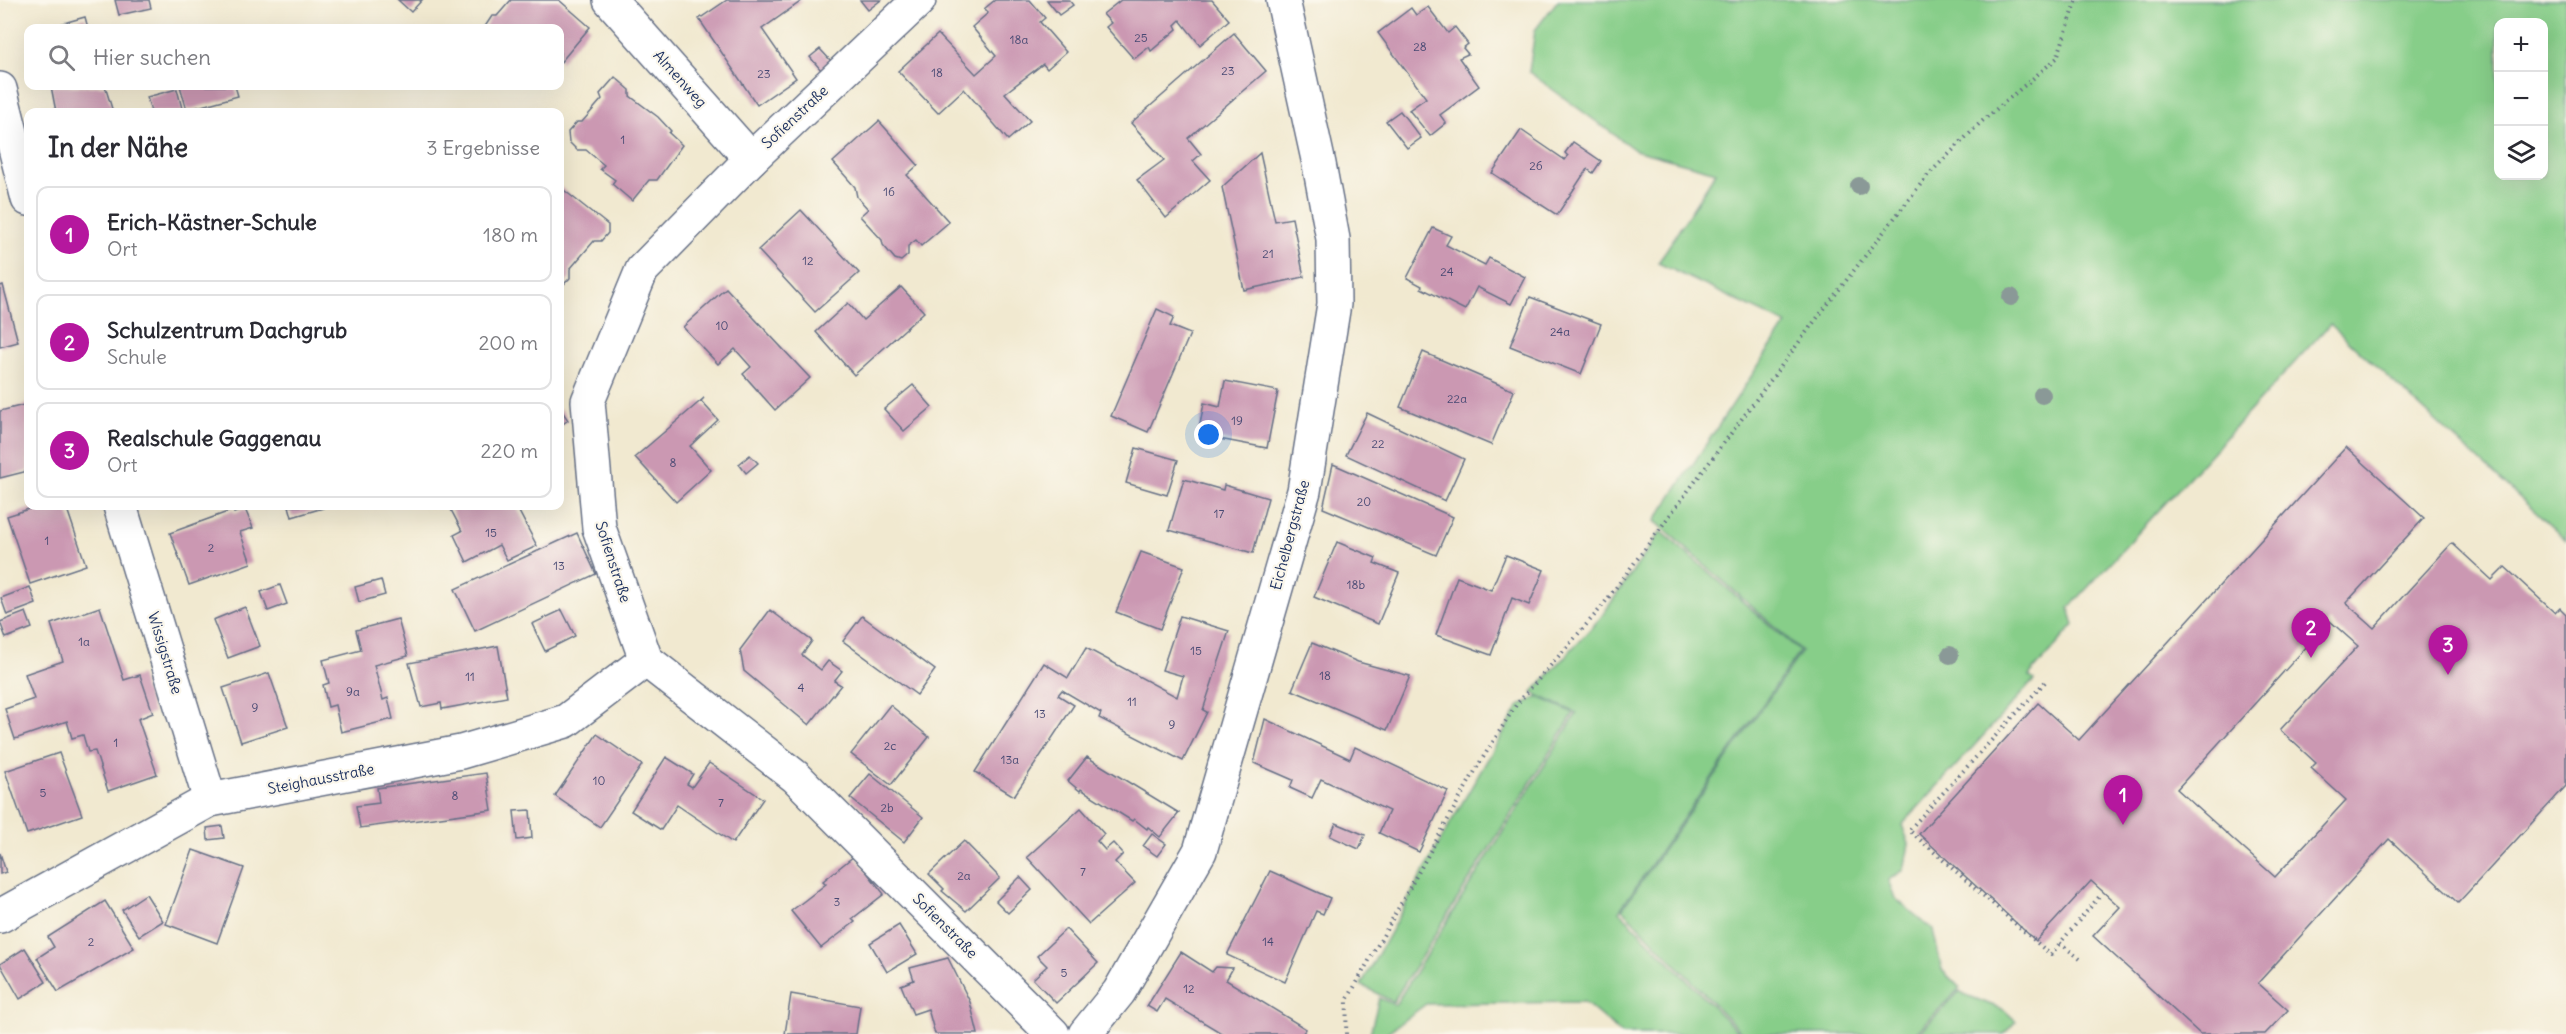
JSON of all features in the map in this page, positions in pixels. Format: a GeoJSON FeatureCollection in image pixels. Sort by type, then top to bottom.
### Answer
{"type":"FeatureCollection","features":[{"type":"Feature","properties":{"kind":"street","name":"Almenweg"},"geometry":{"type":"LineString","coordinates":[[610,0],[751,159]]}},
{"type":"Feature","properties":{"kind":"street","name":"Sofienstraße"},"geometry":{"type":"LineString","coordinates":[[920,0],[751,159],[642,270],[588,402],[599,528],[646,660],[796,777],[1053,1034]]}},
{"type":"Feature","properties":{"kind":"street","name":"Eichelbergstraße"},"geometry":{"type":"LineString","coordinates":[[1085,1034],[1119,992],[1200,851],[1304,491],[1334,304],[1333,239],[1283,0]]}},
{"type":"Feature","properties":{"kind":"street"},"geometry":{"type":"LineString","coordinates":[[0,88],[24,183]]}},
{"type":"Feature","properties":{"kind":"street","name":"Wissigstraße"},"geometry":{"type":"LineString","coordinates":[[121,510],[210,800]]}},
{"type":"Feature","properties":{"kind":"street","name":"Steighausstraße"},"geometry":{"type":"LineString","coordinates":[[0,916],[210,800],[461,752],[566,721],[646,660]]}},
{"type":"Feature","properties":{"kind":"path"},"geometry":{"type":"LineString","coordinates":[[1346,1034],[1347,1000],[1473,774],[1516,705],[1600,609],[1814,322],[1927,176],[1980,123],[2057,58],[2078,0]]}},
{"type":"Feature","properties":{"kind":"path"},"geometry":{"type":"LineString","coordinates":[[2045,682],[1910,830],[2051,955],[2099,897]]}},
{"type":"Feature","properties":{"kind":"path"},"geometry":{"type":"LineString","coordinates":[[2060,943],[2080,959]]}},
{"type":"Feature","properties":{"kind":"green space"},"geometry":{"type":"Polygon","coordinates":[[[1558,0],[2566,0],[2566,540],[2330,324],[2069,608],[2074,625],[2029,676],[2034,680],[1902,825],[1909,844],[1904,870],[1888,880],[1895,898],[1933,930],[1942,970],[1960,988],[1915,1034],[1743,1034],[1622,909],[1802,651],[1655,521],[1786,324],[1658,263],[1716,172],[1635,150],[1529,72],[1535,30],[1558,0]]]}},
{"type":"Feature","properties":{"kind":"green space"},"geometry":{"type":"Polygon","coordinates":[[[1661,531],[1800,651],[1619,911],[1740,1034],[1622,1034],[1584,1002],[1426,1004],[1385,1034],[1370,1034],[1379,998],[1395,1005],[1577,713],[1532,693],[1601,617],[1661,531]]]}},
{"type":"Feature","properties":{"kind":"green space"},"geometry":{"type":"Polygon","coordinates":[[[1538,697],[1574,713],[1393,1002],[1361,985],[1452,820],[1519,706],[1538,697]]]}},
{"type":"Feature","properties":{"kind":"green space"},"geometry":{"type":"Polygon","coordinates":[[[1959,992],[2004,1010],[2016,1021],[2004,1034],[1918,1034],[1959,992]]]}},
{"type":"Feature","properties":{"kind":"building"},"geometry":{"type":"Polygon","coordinates":[[[115,0],[149,0],[151,8],[119,15],[115,0]]]}},
{"type":"Feature","properties":{"kind":"building"},"geometry":{"type":"Polygon","coordinates":[[[398,0],[422,0],[411,12],[398,0]]]}},
{"type":"Feature","properties":{"kind":"building"},"geometry":{"type":"Polygon","coordinates":[[[511,0],[559,0],[590,27],[564,58],[564,24],[487,24],[492,16],[497,16],[511,0]]]}},
{"type":"Feature","properties":{"kind":"building"},"geometry":{"type":"Polygon","coordinates":[[[727,0],[803,0],[762,29],[796,78],[757,105],[699,19],[727,0]]]}},
{"type":"Feature","properties":{"kind":"building"},"geometry":{"type":"Polygon","coordinates":[[[860,0],[881,0],[868,10],[860,0]]]}},
{"type":"Feature","properties":{"kind":"building"},"geometry":{"type":"Polygon","coordinates":[[[995,0],[1030,0],[1045,18],[1040,22],[1066,52],[1047,69],[1043,64],[1005,93],[1030,121],[1008,140],[964,89],[938,113],[898,71],[938,34],[976,74],[996,56],[972,27],[988,13],[984,9],[995,0]]]}},
{"type":"Feature","properties":{"kind":"building"},"geometry":{"type":"Polygon","coordinates":[[[1047,0],[1069,0],[1073,5],[1059,15],[1047,0]]]}},
{"type":"Feature","properties":{"kind":"building"},"geometry":{"type":"Polygon","coordinates":[[[1121,0],[1212,0],[1229,20],[1200,45],[1180,20],[1175,25],[1177,29],[1151,51],[1149,47],[1134,59],[1106,27],[1111,23],[1103,14],[1121,0]]]}},
{"type":"Feature","properties":{"kind":"building"},"geometry":{"type":"Polygon","coordinates":[[[1428,7],[1448,33],[1455,27],[1468,44],[1463,48],[1468,54],[1459,58],[1479,86],[1440,115],[1446,123],[1430,136],[1409,110],[1426,98],[1378,33],[1411,8],[1416,15],[1428,7]]]}},
{"type":"Feature","properties":{"kind":"building"},"geometry":{"type":"Polygon","coordinates":[[[85,17],[87,24],[60,24],[85,17]]]}},
{"type":"Feature","properties":{"kind":"building"},"geometry":{"type":"Polygon","coordinates":[[[1234,33],[1266,71],[1188,138],[1201,154],[1193,161],[1210,180],[1166,218],[1137,180],[1164,160],[1131,123],[1234,33]]]}},
{"type":"Feature","properties":{"kind":"building"},"geometry":{"type":"Polygon","coordinates":[[[820,49],[831,61],[821,70],[810,57],[820,49]]]}},
{"type":"Feature","properties":{"kind":"building"},"geometry":{"type":"Polygon","coordinates":[[[615,77],[630,90],[630,96],[658,117],[671,131],[669,133],[682,145],[657,180],[649,180],[632,201],[612,184],[615,180],[600,169],[604,165],[586,150],[577,150],[569,142],[568,132],[577,122],[582,122],[602,99],[600,94],[615,77]]]}},
{"type":"Feature","properties":{"kind":"building"},"geometry":{"type":"Polygon","coordinates":[[[52,90],[106,90],[112,108],[55,108],[52,90]]]}},
{"type":"Feature","properties":{"kind":"building"},"geometry":{"type":"Polygon","coordinates":[[[177,90],[182,108],[150,108],[147,97],[177,90]]]}},
{"type":"Feature","properties":{"kind":"building"},"geometry":{"type":"Polygon","coordinates":[[[181,90],[236,90],[238,96],[194,108],[186,108],[181,90]]]}},
{"type":"Feature","properties":{"kind":"building"},"geometry":{"type":"Polygon","coordinates":[[[1400,111],[1421,138],[1407,148],[1386,121],[1400,111]]]}},
{"type":"Feature","properties":{"kind":"building"},"geometry":{"type":"Polygon","coordinates":[[[879,121],[918,165],[907,175],[949,222],[921,246],[916,240],[908,246],[908,255],[901,261],[895,259],[883,245],[882,240],[860,216],[868,209],[857,197],[855,187],[833,162],[879,121]]]}},
{"type":"Feature","properties":{"kind":"building"},"geometry":{"type":"Polygon","coordinates":[[[1521,130],[1565,160],[1568,156],[1565,153],[1573,142],[1601,161],[1593,173],[1587,169],[1557,215],[1492,173],[1521,130]]]}},
{"type":"Feature","properties":{"kind":"building"},"geometry":{"type":"Polygon","coordinates":[[[1260,153],[1275,221],[1292,218],[1304,277],[1244,290],[1222,187],[1260,153]]]}},
{"type":"Feature","properties":{"kind":"building"},"geometry":{"type":"Polygon","coordinates":[[[564,190],[608,225],[608,233],[601,241],[594,241],[570,269],[570,278],[564,284],[564,190]]]}},
{"type":"Feature","properties":{"kind":"building"},"geometry":{"type":"Polygon","coordinates":[[[801,210],[859,273],[815,312],[758,250],[801,210]]]}},
{"type":"Feature","properties":{"kind":"building"},"geometry":{"type":"Polygon","coordinates":[[[1433,228],[1451,236],[1446,245],[1485,265],[1489,258],[1525,277],[1511,304],[1477,287],[1465,310],[1421,288],[1422,286],[1407,278],[1433,228]]]}},
{"type":"Feature","properties":{"kind":"building"},"geometry":{"type":"Polygon","coordinates":[[[3,285],[18,342],[0,347],[0,286],[3,285]]]}},
{"type":"Feature","properties":{"kind":"building"},"geometry":{"type":"Polygon","coordinates":[[[901,287],[924,312],[854,375],[816,332],[848,303],[863,320],[901,287]]]}},
{"type":"Feature","properties":{"kind":"building"},"geometry":{"type":"Polygon","coordinates":[[[726,288],[810,378],[775,410],[743,374],[751,367],[735,349],[718,364],[683,327],[726,288]]]}},
{"type":"Feature","properties":{"kind":"building"},"geometry":{"type":"Polygon","coordinates":[[[1530,297],[1601,324],[1581,374],[1510,346],[1530,297]]]}},
{"type":"Feature","properties":{"kind":"building"},"geometry":{"type":"Polygon","coordinates":[[[1157,309],[1174,317],[1170,326],[1190,334],[1148,432],[1111,416],[1157,309]]]}},
{"type":"Feature","properties":{"kind":"building"},"geometry":{"type":"Polygon","coordinates":[[[1423,352],[1514,391],[1491,445],[1400,407],[1423,352]]]}},
{"type":"Feature","properties":{"kind":"building"},"geometry":{"type":"Polygon","coordinates":[[[1225,381],[1278,391],[1267,448],[1198,435],[1204,403],[1220,407],[1225,381]]]}},
{"type":"Feature","properties":{"kind":"building"},"geometry":{"type":"Polygon","coordinates":[[[913,385],[932,407],[904,431],[884,409],[913,385]]]}},
{"type":"Feature","properties":{"kind":"building"},"geometry":{"type":"Polygon","coordinates":[[[704,398],[701,401],[718,420],[690,446],[711,470],[676,502],[635,457],[704,398]]]}},
{"type":"Feature","properties":{"kind":"building"},"geometry":{"type":"Polygon","coordinates":[[[24,405],[24,472],[0,478],[0,411],[24,405]]]}},
{"type":"Feature","properties":{"kind":"building"},"geometry":{"type":"Polygon","coordinates":[[[1367,413],[1464,459],[1445,501],[1346,455],[1367,413]]]}},
{"type":"Feature","properties":{"kind":"building"},"geometry":{"type":"Polygon","coordinates":[[[2346,447],[2424,518],[2346,603],[2374,628],[2452,543],[2492,580],[2505,567],[2555,613],[2560,608],[2566,614],[2566,786],[2458,903],[2389,839],[2258,983],[2288,1010],[2265,1034],[2200,1034],[2093,936],[2120,907],[2091,881],[2036,941],[1919,834],[2038,703],[2079,740],[2346,447]],[[2330,621],[2177,789],[2275,877],[2346,800],[2311,768],[2316,763],[2280,730],[2358,646],[2330,621]]]}},
{"type":"Feature","properties":{"kind":"building"},"geometry":{"type":"Polygon","coordinates":[[[1136,448],[1178,460],[1167,495],[1126,483],[1136,448]]]}},
{"type":"Feature","properties":{"kind":"building"},"geometry":{"type":"Polygon","coordinates":[[[750,455],[758,463],[746,473],[739,464],[750,455]]]}},
{"type":"Feature","properties":{"kind":"building"},"geometry":{"type":"Polygon","coordinates":[[[1333,464],[1453,517],[1436,555],[1323,508],[1333,464]]]}},
{"type":"Feature","properties":{"kind":"building"},"geometry":{"type":"Polygon","coordinates":[[[1184,479],[1223,490],[1224,485],[1268,498],[1253,553],[1169,530],[1184,479]]]}},
{"type":"Feature","properties":{"kind":"building"},"geometry":{"type":"Polygon","coordinates":[[[26,510],[67,510],[86,565],[30,584],[7,516],[26,510]]]}},
{"type":"Feature","properties":{"kind":"building"},"geometry":{"type":"Polygon","coordinates":[[[233,510],[234,513],[245,510],[253,528],[240,532],[251,563],[189,585],[170,533],[233,510]]]}},
{"type":"Feature","properties":{"kind":"building"},"geometry":{"type":"Polygon","coordinates":[[[290,510],[316,510],[292,517],[290,510]]]}},
{"type":"Feature","properties":{"kind":"building"},"geometry":{"type":"Polygon","coordinates":[[[451,510],[518,510],[537,546],[507,560],[499,545],[467,562],[454,535],[462,531],[451,510]]]}},
{"type":"Feature","properties":{"kind":"building"},"geometry":{"type":"Polygon","coordinates":[[[577,533],[596,574],[475,631],[455,589],[577,533]]]}},
{"type":"Feature","properties":{"kind":"building"},"geometry":{"type":"Polygon","coordinates":[[[1337,542],[1376,558],[1374,563],[1399,573],[1378,624],[1314,597],[1337,542]]]}},
{"type":"Feature","properties":{"kind":"building"},"geometry":{"type":"Polygon","coordinates":[[[1141,552],[1184,567],[1160,629],[1116,612],[1141,552]]]}},
{"type":"Feature","properties":{"kind":"building"},"geometry":{"type":"Polygon","coordinates":[[[1506,555],[1544,570],[1529,605],[1512,598],[1491,655],[1436,635],[1457,577],[1491,590],[1506,555]]]}},
{"type":"Feature","properties":{"kind":"building"},"geometry":{"type":"Polygon","coordinates":[[[381,580],[385,595],[359,602],[355,587],[381,580]]]}},
{"type":"Feature","properties":{"kind":"building"},"geometry":{"type":"Polygon","coordinates":[[[280,585],[287,604],[268,611],[261,592],[280,585]]]}},
{"type":"Feature","properties":{"kind":"building"},"geometry":{"type":"Polygon","coordinates":[[[30,587],[36,604],[7,615],[1,598],[30,587]]]}},
{"type":"Feature","properties":{"kind":"building"},"geometry":{"type":"Polygon","coordinates":[[[100,607],[124,680],[140,675],[153,713],[138,719],[157,774],[108,791],[95,751],[88,752],[83,735],[72,738],[67,721],[15,739],[5,709],[34,699],[25,674],[63,661],[51,624],[100,607]]]}},
{"type":"Feature","properties":{"kind":"building"},"geometry":{"type":"Polygon","coordinates":[[[245,607],[260,646],[228,658],[213,620],[245,607]]]}},
{"type":"Feature","properties":{"kind":"building"},"geometry":{"type":"Polygon","coordinates":[[[562,610],[575,636],[545,651],[532,624],[562,610]]]}},
{"type":"Feature","properties":{"kind":"building"},"geometry":{"type":"Polygon","coordinates":[[[770,610],[812,641],[802,655],[821,670],[828,661],[842,671],[834,681],[841,685],[809,725],[744,671],[740,650],[770,610]]]}},
{"type":"Feature","properties":{"kind":"building"},"geometry":{"type":"Polygon","coordinates":[[[26,612],[32,628],[6,638],[0,622],[26,612]]]}},
{"type":"Feature","properties":{"kind":"building"},"geometry":{"type":"Polygon","coordinates":[[[862,616],[935,670],[917,695],[843,641],[862,616]]]}},
{"type":"Feature","properties":{"kind":"building"},"geometry":{"type":"Polygon","coordinates":[[[1180,616],[1229,631],[1203,710],[1207,712],[1183,761],[1099,718],[1101,713],[1062,690],[1058,695],[1074,705],[1014,796],[975,772],[1044,663],[1068,678],[1086,648],[1177,697],[1183,676],[1162,670],[1180,616]]]}},
{"type":"Feature","properties":{"kind":"building"},"geometry":{"type":"Polygon","coordinates":[[[398,619],[408,656],[374,665],[383,700],[388,698],[393,719],[341,732],[335,705],[328,707],[323,685],[329,683],[323,660],[361,650],[356,630],[398,619]]]}},
{"type":"Feature","properties":{"kind":"building"},"geometry":{"type":"Polygon","coordinates":[[[1312,643],[1358,662],[1410,676],[1387,730],[1292,690],[1312,643]]]}},
{"type":"Feature","properties":{"kind":"building"},"geometry":{"type":"Polygon","coordinates":[[[498,646],[507,697],[442,709],[441,703],[421,707],[409,663],[498,646]]]}},
{"type":"Feature","properties":{"kind":"building"},"geometry":{"type":"Polygon","coordinates":[[[269,673],[288,727],[241,742],[223,688],[269,673]]]}},
{"type":"Feature","properties":{"kind":"building"},"geometry":{"type":"Polygon","coordinates":[[[890,705],[929,737],[891,785],[851,754],[890,705]]]}},
{"type":"Feature","properties":{"kind":"building"},"geometry":{"type":"Polygon","coordinates":[[[1265,719],[1350,759],[1355,747],[1448,791],[1419,852],[1379,833],[1389,811],[1321,779],[1312,798],[1290,788],[1293,780],[1254,763],[1265,719]]]}},
{"type":"Feature","properties":{"kind":"building"},"geometry":{"type":"Polygon","coordinates":[[[597,734],[642,765],[600,827],[555,796],[597,734]]]}},
{"type":"Feature","properties":{"kind":"building"},"geometry":{"type":"Polygon","coordinates":[[[59,753],[82,815],[27,834],[5,771],[59,753]]]}},
{"type":"Feature","properties":{"kind":"building"},"geometry":{"type":"Polygon","coordinates":[[[666,757],[693,774],[687,784],[692,787],[709,763],[763,799],[733,843],[677,805],[661,830],[631,811],[666,757]]]}},
{"type":"Feature","properties":{"kind":"building"},"geometry":{"type":"Polygon","coordinates":[[[1087,757],[1179,813],[1160,837],[1148,827],[1147,829],[1134,819],[1132,821],[1081,789],[1080,791],[1068,781],[1087,757]]]}},
{"type":"Feature","properties":{"kind":"building"},"geometry":{"type":"Polygon","coordinates":[[[486,773],[492,810],[360,828],[356,806],[379,803],[377,788],[486,773]]]}},
{"type":"Feature","properties":{"kind":"building"},"geometry":{"type":"Polygon","coordinates":[[[870,774],[923,817],[904,842],[850,798],[870,774]]]}},
{"type":"Feature","properties":{"kind":"building"},"geometry":{"type":"Polygon","coordinates":[[[1081,808],[1104,834],[1097,841],[1105,850],[1113,843],[1123,854],[1115,862],[1135,883],[1089,924],[1027,857],[1081,808]]]}},
{"type":"Feature","properties":{"kind":"building"},"geometry":{"type":"Polygon","coordinates":[[[530,810],[532,838],[517,840],[514,811],[530,810]]]}},
{"type":"Feature","properties":{"kind":"building"},"geometry":{"type":"Polygon","coordinates":[[[1336,823],[1365,835],[1359,849],[1330,836],[1336,823]]]}},
{"type":"Feature","properties":{"kind":"building"},"geometry":{"type":"Polygon","coordinates":[[[222,826],[224,838],[208,840],[207,828],[222,826]]]}},
{"type":"Feature","properties":{"kind":"building"},"geometry":{"type":"Polygon","coordinates":[[[1152,834],[1166,844],[1157,856],[1143,846],[1152,834]]]}},
{"type":"Feature","properties":{"kind":"building"},"geometry":{"type":"Polygon","coordinates":[[[964,841],[1000,878],[966,911],[942,891],[944,889],[929,874],[964,841]]]}},
{"type":"Feature","properties":{"kind":"building"},"geometry":{"type":"Polygon","coordinates":[[[193,850],[244,868],[217,943],[166,924],[193,850]]]}},
{"type":"Feature","properties":{"kind":"building"},"geometry":{"type":"Polygon","coordinates":[[[0,853],[6,872],[0,874],[0,853]]]}},
{"type":"Feature","properties":{"kind":"building"},"geometry":{"type":"Polygon","coordinates":[[[854,856],[884,894],[852,919],[855,922],[821,948],[791,911],[826,884],[823,881],[854,856]]]}},
{"type":"Feature","properties":{"kind":"building"},"geometry":{"type":"Polygon","coordinates":[[[1270,871],[1330,898],[1323,914],[1316,911],[1285,982],[1227,955],[1270,871]]]}},
{"type":"Feature","properties":{"kind":"building"},"geometry":{"type":"Polygon","coordinates":[[[1020,877],[1032,890],[1008,913],[996,901],[1020,877]]]}},
{"type":"Feature","properties":{"kind":"building"},"geometry":{"type":"Polygon","coordinates":[[[146,894],[163,921],[139,936],[122,910],[146,894]]]}},
{"type":"Feature","properties":{"kind":"building"},"geometry":{"type":"Polygon","coordinates":[[[105,901],[134,948],[58,992],[37,958],[54,947],[48,937],[105,901]]]}},
{"type":"Feature","properties":{"kind":"building"},"geometry":{"type":"Polygon","coordinates":[[[899,925],[917,954],[887,972],[870,943],[899,925]]]}},
{"type":"Feature","properties":{"kind":"building"},"geometry":{"type":"Polygon","coordinates":[[[1066,929],[1098,963],[1056,1003],[1033,979],[1047,966],[1037,956],[1066,929]]]}},
{"type":"Feature","properties":{"kind":"building"},"geometry":{"type":"Polygon","coordinates":[[[25,948],[46,982],[20,999],[0,964],[25,948]]]}},
{"type":"Feature","properties":{"kind":"building"},"geometry":{"type":"Polygon","coordinates":[[[1181,952],[1212,972],[1216,967],[1233,968],[1226,980],[1306,1029],[1302,1034],[1223,1034],[1165,999],[1157,1012],[1147,1006],[1181,952]]]}},
{"type":"Feature","properties":{"kind":"building"},"geometry":{"type":"Polygon","coordinates":[[[948,958],[970,1002],[978,1034],[935,1034],[928,1009],[913,1014],[901,985],[914,980],[910,968],[948,958]]]}},
{"type":"Feature","properties":{"kind":"building"},"geometry":{"type":"Polygon","coordinates":[[[791,994],[860,1006],[856,1034],[785,1034],[791,994]]]}},
{"type":"Feature","properties":{"kind":"place","name":"Schulzentrum Dachgrub"},"geometry":{"type":"Point","coordinates":[2311,658]}},
{"type":"Feature","properties":{"kind":"place","name":"Realschule Gaggenau"},"geometry":{"type":"Point","coordinates":[2448,675]}},
{"type":"Feature","properties":{"kind":"place","name":"Erich-Kästner-Schule"},"geometry":{"type":"Point","coordinates":[2123,825]}}]}
